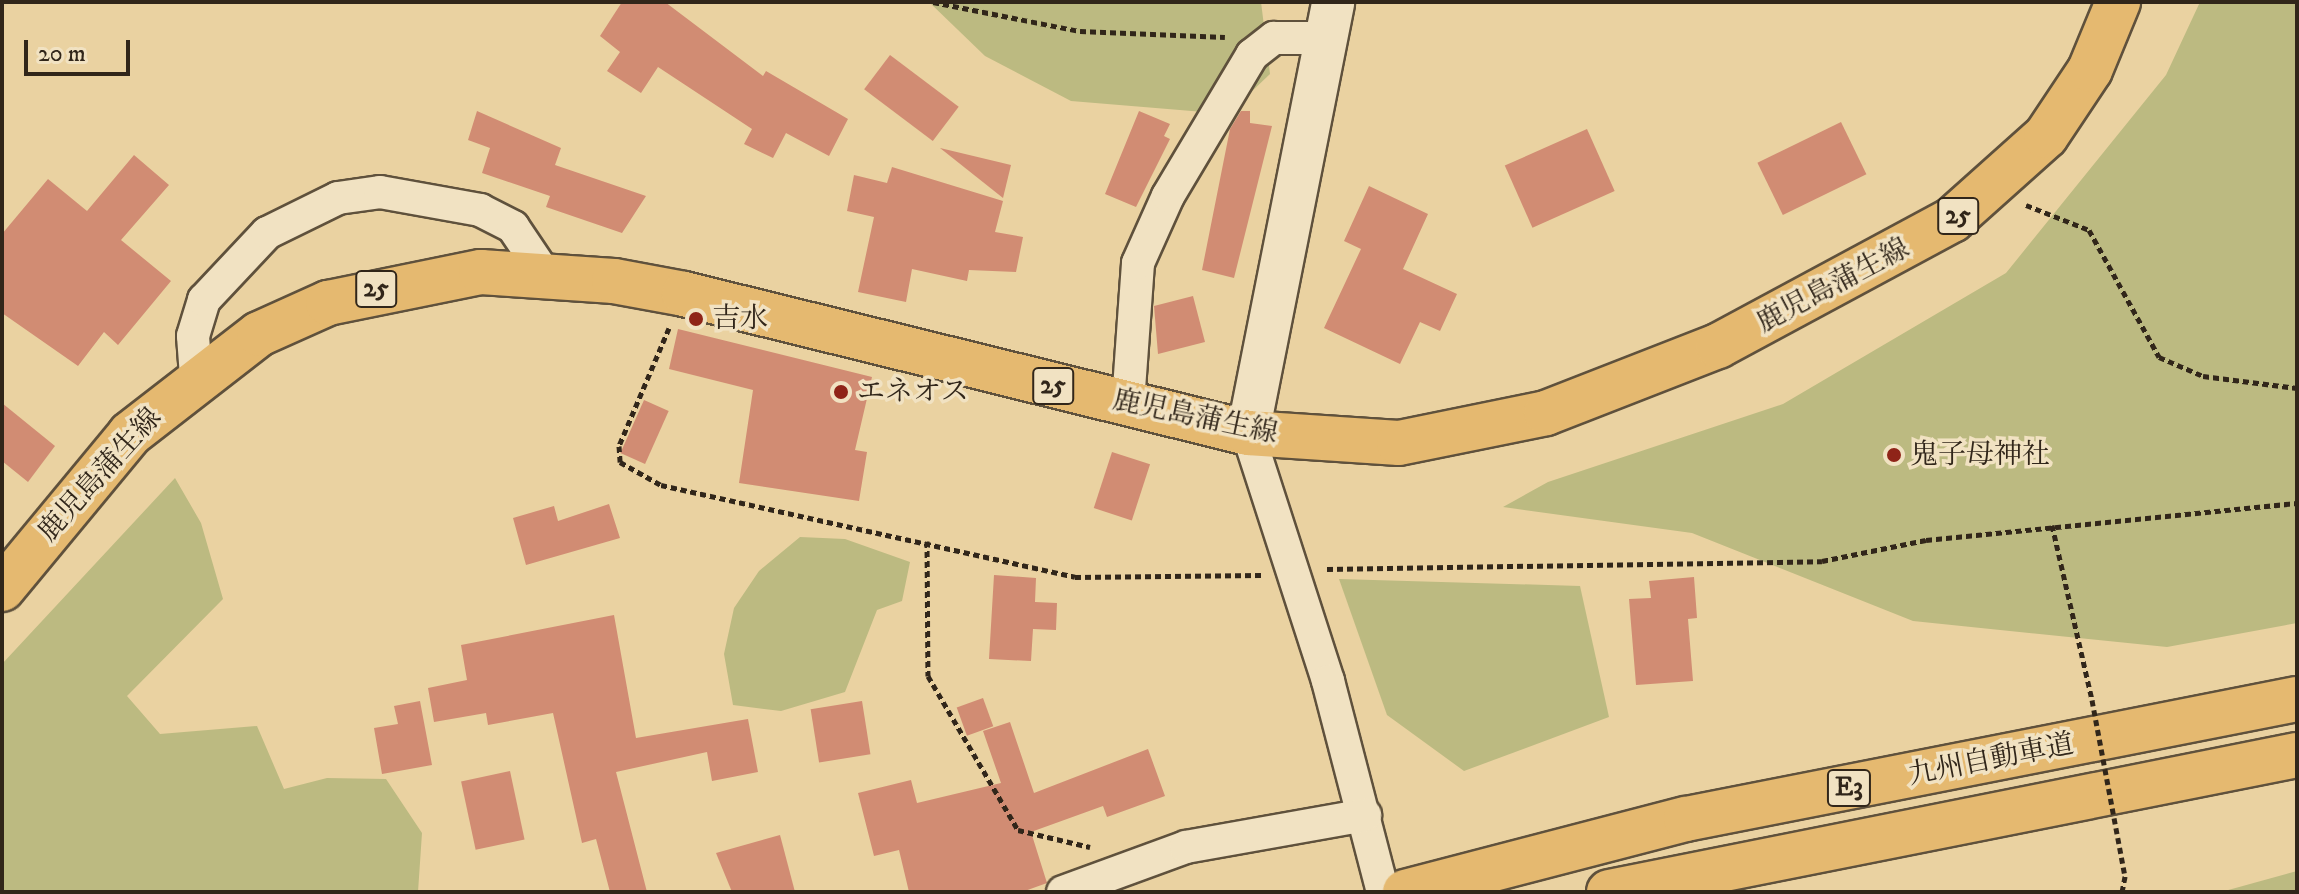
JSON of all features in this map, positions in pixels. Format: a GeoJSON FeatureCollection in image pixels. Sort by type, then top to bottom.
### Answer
{"type":"FeatureCollection","features":[{"type":"Feature","properties":{"kind":"main road","name":"鹿児島蒲生線"},"geometry":{"type":"LineString","coordinates":[[2,589],[130,434],[196,376],[259,334],[328,303],[403,282],[544,273],[684,294],[1248,433],[1399,443],[1546,413],[1718,346],[1892,257],[1991,192],[2072,101],[2118,2]]}},
{"type":"Feature","properties":{"kind":"main road","name":"九州自動車道"},"geometry":{"type":"LineString","coordinates":[[1405,892],[1686,819],[2297,699]]}},
{"type":"Feature","properties":{"kind":"main road","name":"九州自動車道"},"geometry":{"type":"LineString","coordinates":[[1609,892],[2297,755]]}},
{"type":"Feature","properties":{"kind":"street"},"geometry":{"type":"LineString","coordinates":[[1128,403],[1138,263],[1168,196],[1252,55],[1274,38],[1330,20],[1248,433],[1365,815],[1383,892]]}},
{"type":"Feature","properties":{"kind":"street"},"geometry":{"type":"LineString","coordinates":[[196,376],[193,336],[204,300],[267,233],[338,198],[380,192],[480,210],[513,227],[544,273]]}},
{"type":"Feature","properties":{"kind":"street"},"geometry":{"type":"LineString","coordinates":[[1063,892],[1113,870],[1186,847],[1365,815]]}},
{"type":"Feature","properties":{"kind":"path"},"geometry":{"type":"LineString","coordinates":[[933,2],[1080,31],[1274,38]]}},
{"type":"Feature","properties":{"kind":"path"},"geometry":{"type":"LineString","coordinates":[[1991,192],[2089,230],[2159,357],[2203,376],[2297,388]]}},
{"type":"Feature","properties":{"kind":"path"},"geometry":{"type":"LineString","coordinates":[[684,294],[619,446],[620,462],[661,485],[927,541],[1075,577],[1289,575],[1367,564],[1822,561],[2052,525],[2148,522],[2297,503]]}},
{"type":"Feature","properties":{"kind":"path"},"geometry":{"type":"LineString","coordinates":[[2052,525],[2092,700],[2125,876],[2122,892]]}},
{"type":"Feature","properties":{"kind":"path"},"geometry":{"type":"LineString","coordinates":[[927,541],[928,676],[1018,830],[1089,846],[1113,870]]}},
{"type":"Feature","properties":{"kind":"shaded area"},"geometry":{"type":"Polygon","coordinates":[[[929,2],[1261,2],[1270,74],[1228,114],[1071,101],[985,56],[929,2]]]}},
{"type":"Feature","properties":{"kind":"shaded area"},"geometry":{"type":"Polygon","coordinates":[[[2200,2],[2297,2],[2297,623],[2167,647],[1913,621],[1692,533],[1503,507],[1548,482],[1783,404],[2006,273],[2166,75],[2200,2]]]}},
{"type":"Feature","properties":{"kind":"shaded area"},"geometry":{"type":"Polygon","coordinates":[[[175,478],[201,523],[223,599],[127,696],[160,734],[257,726],[284,789],[327,778],[386,779],[422,833],[418,892],[2,892],[2,664],[175,478]]]}},
{"type":"Feature","properties":{"kind":"shaded area"},"geometry":{"type":"Polygon","coordinates":[[[800,537],[845,539],[910,562],[902,601],[877,610],[845,692],[781,711],[733,705],[724,654],[734,608],[759,571],[800,537]]]}},
{"type":"Feature","properties":{"kind":"shaded area"},"geometry":{"type":"Polygon","coordinates":[[[1339,579],[1580,586],[1609,717],[1464,771],[1387,715],[1339,579]]]}},
{"type":"Feature","properties":{"kind":"shaded area"},"geometry":{"type":"Polygon","coordinates":[[[2297,871],[2297,892],[2221,892],[2297,871]]]}},
{"type":"Feature","properties":{"kind":"building"},"geometry":{"type":"Polygon","coordinates":[[[622,2],[665,2],[763,76],[766,71],[848,119],[829,156],[786,133],[773,158],[744,144],[752,129],[658,67],[641,93],[607,71],[620,52],[600,36],[622,2]]]}},
{"type":"Feature","properties":{"kind":"building"},"geometry":{"type":"Polygon","coordinates":[[[890,55],[959,107],[933,141],[864,89],[890,55]]]}},
{"type":"Feature","properties":{"kind":"building"},"geometry":{"type":"Polygon","coordinates":[[[477,111],[561,148],[555,165],[646,196],[622,233],[546,207],[550,196],[482,173],[490,148],[468,140],[477,111]]]}},
{"type":"Feature","properties":{"kind":"building"},"geometry":{"type":"Polygon","coordinates":[[[1139,111],[1170,124],[1164,136],[1170,139],[1136,207],[1105,194],[1139,111]]]}},
{"type":"Feature","properties":{"kind":"building"},"geometry":{"type":"Polygon","coordinates":[[[1241,111],[1250,111],[1250,123],[1272,126],[1234,278],[1202,270],[1230,129],[1241,111]]]}},
{"type":"Feature","properties":{"kind":"building"},"geometry":{"type":"Polygon","coordinates":[[[1841,122],[1866,174],[1783,215],[1757,163],[1841,122]]]}},
{"type":"Feature","properties":{"kind":"building"},"geometry":{"type":"Polygon","coordinates":[[[1587,129],[1615,191],[1532,228],[1505,166],[1587,129]]]}},
{"type":"Feature","properties":{"kind":"building"},"geometry":{"type":"Polygon","coordinates":[[[940,148],[1011,165],[1003,198],[940,148]]]}},
{"type":"Feature","properties":{"kind":"building"},"geometry":{"type":"Polygon","coordinates":[[[134,155],[169,185],[121,240],[171,281],[118,345],[104,332],[78,366],[2,313],[2,234],[48,179],[87,211],[134,155]]]}},
{"type":"Feature","properties":{"kind":"building"},"geometry":{"type":"Polygon","coordinates":[[[892,167],[1003,201],[995,232],[1023,237],[1016,272],[969,270],[967,281],[912,269],[906,302],[858,292],[874,217],[847,211],[854,175],[887,183],[892,167]]]}},
{"type":"Feature","properties":{"kind":"building"},"geometry":{"type":"Polygon","coordinates":[[[1369,186],[1428,214],[1403,269],[1457,294],[1440,331],[1420,322],[1400,364],[1324,328],[1361,249],[1344,241],[1369,186]]]}},
{"type":"Feature","properties":{"kind":"building"},"geometry":{"type":"Polygon","coordinates":[[[1193,296],[1205,342],[1158,354],[1154,306],[1193,296]]]}},
{"type":"Feature","properties":{"kind":"building"},"geometry":{"type":"Polygon","coordinates":[[[678,329],[872,377],[855,450],[867,452],[859,501],[739,483],[753,390],[669,369],[678,329]]]}},
{"type":"Feature","properties":{"kind":"building"},"geometry":{"type":"Polygon","coordinates":[[[644,400],[669,411],[645,464],[620,453],[644,400]]]}},
{"type":"Feature","properties":{"kind":"building"},"geometry":{"type":"Polygon","coordinates":[[[2,403],[55,446],[28,482],[2,461],[2,403]]]}},
{"type":"Feature","properties":{"kind":"building"},"geometry":{"type":"Polygon","coordinates":[[[1112,452],[1150,464],[1132,520],[1094,508],[1112,452]]]}},
{"type":"Feature","properties":{"kind":"building"},"geometry":{"type":"Polygon","coordinates":[[[609,504],[620,538],[526,565],[513,518],[554,506],[558,521],[609,504]]]}},
{"type":"Feature","properties":{"kind":"building"},"geometry":{"type":"Polygon","coordinates":[[[994,575],[1036,578],[1035,602],[1057,603],[1056,630],[1033,629],[1031,661],[989,659],[994,575]]]}},
{"type":"Feature","properties":{"kind":"building"},"geometry":{"type":"Polygon","coordinates":[[[1694,577],[1697,618],[1688,619],[1693,681],[1636,685],[1629,599],[1651,598],[1649,581],[1694,577]]]}},
{"type":"Feature","properties":{"kind":"building"},"geometry":{"type":"Polygon","coordinates":[[[614,615],[636,738],[748,719],[758,772],[712,781],[707,752],[616,772],[647,892],[610,892],[596,839],[582,843],[553,713],[488,725],[486,713],[434,722],[428,688],[467,680],[461,645],[614,615]]]}},
{"type":"Feature","properties":{"kind":"building"},"geometry":{"type":"Polygon","coordinates":[[[983,698],[993,726],[967,736],[957,708],[983,698]]]}},
{"type":"Feature","properties":{"kind":"building"},"geometry":{"type":"Polygon","coordinates":[[[420,701],[432,765],[382,774],[374,728],[398,724],[394,706],[420,701]]]}},
{"type":"Feature","properties":{"kind":"building"},"geometry":{"type":"Polygon","coordinates":[[[862,701],[870,754],[819,762],[811,709],[862,701]]]}},
{"type":"Feature","properties":{"kind":"building"},"geometry":{"type":"Polygon","coordinates":[[[1010,722],[1034,793],[1148,749],[1165,796],[1107,817],[1103,806],[1031,832],[1047,883],[1022,892],[909,892],[899,850],[874,856],[858,793],[911,780],[917,803],[1001,783],[983,731],[1010,722]]]}},
{"type":"Feature","properties":{"kind":"building"},"geometry":{"type":"Polygon","coordinates":[[[510,771],[525,839],[476,850],[461,781],[510,771]]]}},
{"type":"Feature","properties":{"kind":"building"},"geometry":{"type":"Polygon","coordinates":[[[780,835],[795,892],[732,892],[716,853],[780,835]]]}},
{"type":"Feature","properties":{"kind":"place","name":"吉水"},"geometry":{"type":"Point","coordinates":[696,319]}},
{"type":"Feature","properties":{"kind":"place","name":"エネオス"},"geometry":{"type":"Point","coordinates":[841,392]}},
{"type":"Feature","properties":{"kind":"place","name":"鬼子母神社"},"geometry":{"type":"Point","coordinates":[1894,455]}}]}
